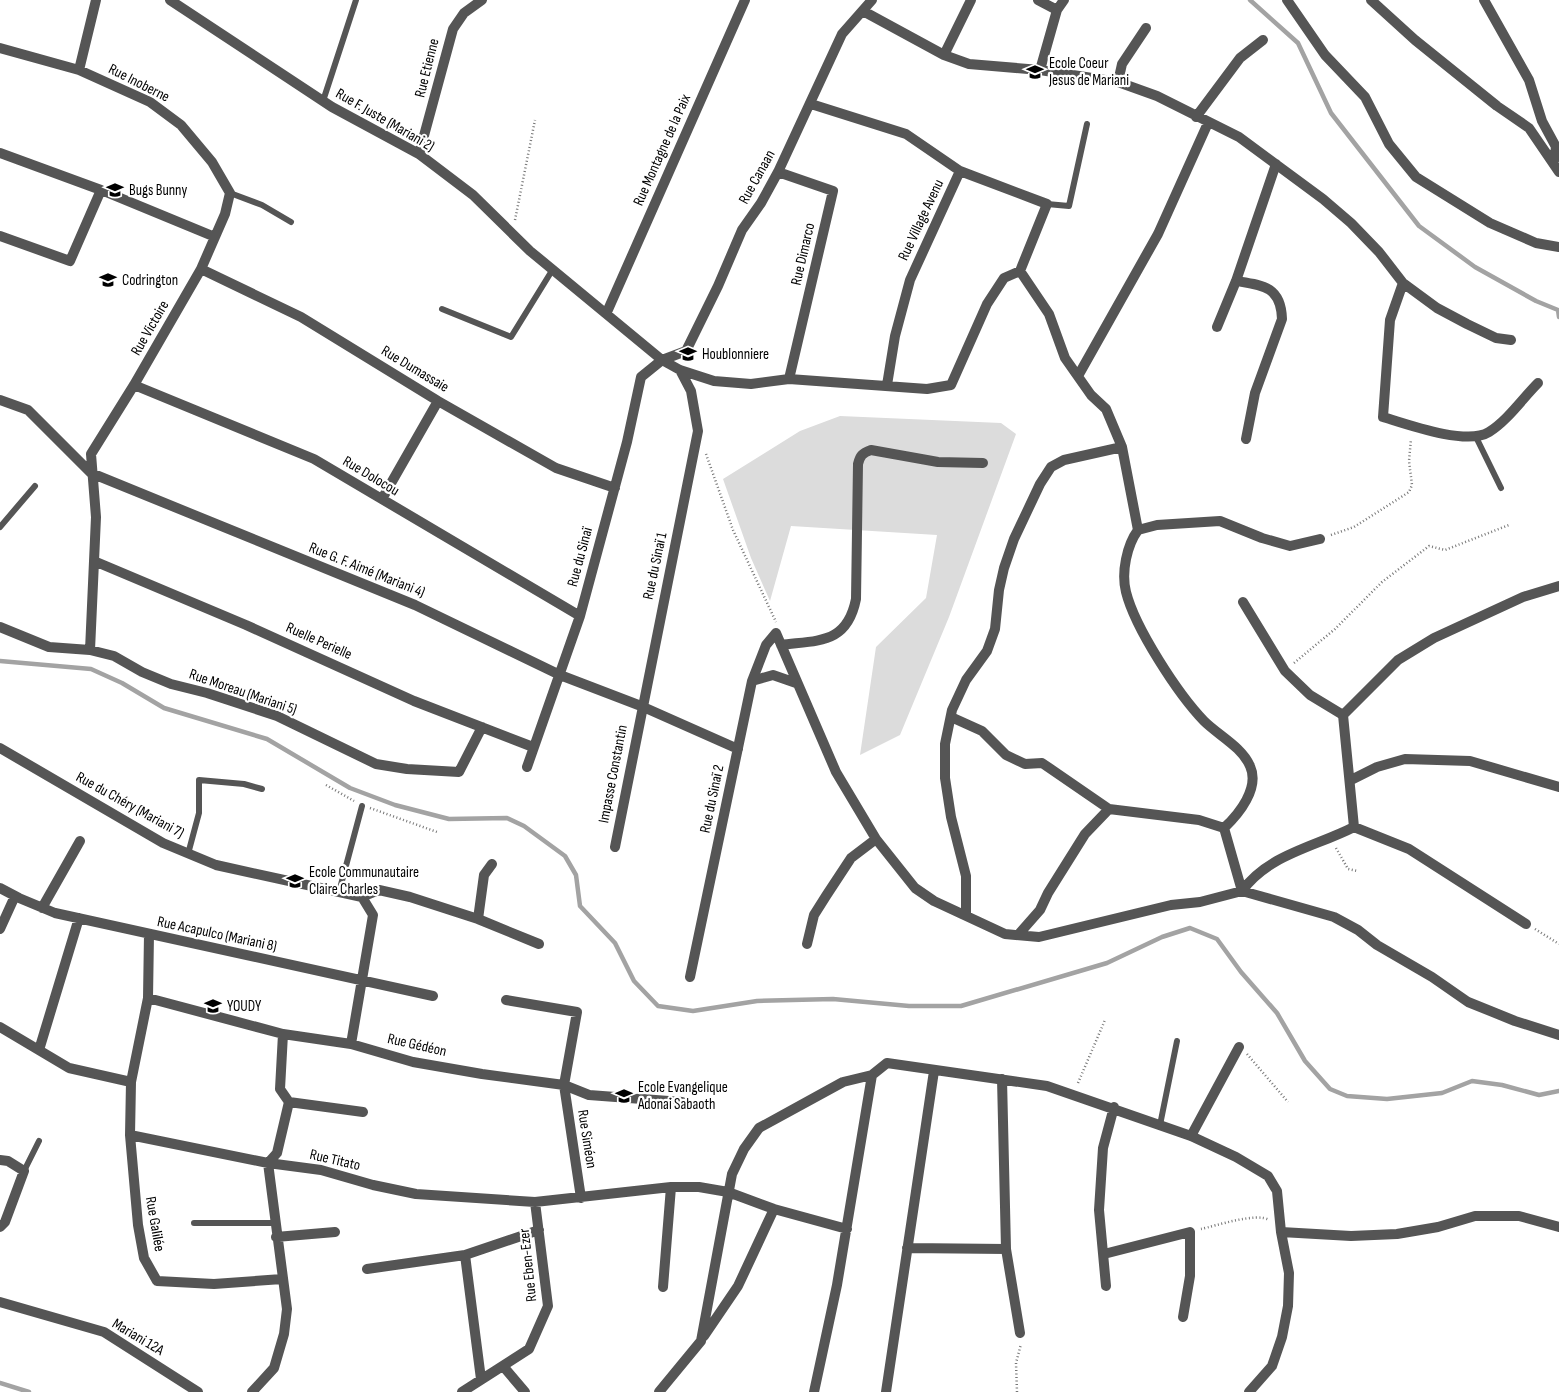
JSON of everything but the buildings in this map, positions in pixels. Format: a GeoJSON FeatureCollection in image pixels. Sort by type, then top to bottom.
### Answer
{"type":"FeatureCollection","features":[{"type":"Feature","properties":{"kind":"street"},"geometry":{"type":"LineString","coordinates":[[79,70],[96,0]]}},
{"type":"Feature","properties":{"kind":"street","name":"Rue F. Juste (Mariani 2)"},"geometry":{"type":"LineString","coordinates":[[170,0],[322,101],[419,154],[473,195],[512,234],[662,360],[680,370],[723,382],[750,384],[789,379],[927,389],[951,385],[987,304],[1004,278],[1020,271]]}},
{"type":"Feature","properties":{"kind":"street","name":"Rue Etienne"},"geometry":{"type":"LineString","coordinates":[[419,154],[453,29],[464,14],[482,0]]}},
{"type":"Feature","properties":{"kind":"street","name":"Rue Montagne de la Paix"},"geometry":{"type":"LineString","coordinates":[[607,312],[745,0]]}},
{"type":"Feature","properties":{"kind":"street","name":"Rue Canaan"},"geometry":{"type":"LineString","coordinates":[[662,360],[686,351],[718,286],[742,230],[761,203],[778,172],[842,34],[872,0]]}},
{"type":"Feature","properties":{"kind":"street"},"geometry":{"type":"LineString","coordinates":[[944,55],[971,0]]}},
{"type":"Feature","properties":{"kind":"street"},"geometry":{"type":"LineString","coordinates":[[1038,0],[1057,10]]}},
{"type":"Feature","properties":{"kind":"street"},"geometry":{"type":"LineString","coordinates":[[1040,70],[1057,10],[1064,0]]}},
{"type":"Feature","properties":{"kind":"street"},"geometry":{"type":"LineString","coordinates":[[1287,0],[1325,55],[1365,97],[1389,144],[1416,177],[1490,223],[1536,243],[1559,247]]}},
{"type":"Feature","properties":{"kind":"street"},"geometry":{"type":"LineString","coordinates":[[1371,0],[1415,40],[1497,106],[1529,128],[1554,161],[1559,172]]}},
{"type":"Feature","properties":{"kind":"street"},"geometry":{"type":"LineString","coordinates":[[1484,0],[1528,80],[1542,121],[1556,147],[1554,161]]}},
{"type":"Feature","properties":{"kind":"street"},"geometry":{"type":"LineString","coordinates":[[863,11],[944,55],[969,64],[1040,70],[1118,82],[1156,96],[1239,137],[1323,199],[1351,223],[1379,252],[1403,283],[1437,308],[1467,324],[1496,338],[1511,340]]}},
{"type":"Feature","properties":{"kind":"street"},"geometry":{"type":"LineString","coordinates":[[1118,82],[1122,64],[1146,28]]}},
{"type":"Feature","properties":{"kind":"street"},"geometry":{"type":"LineString","coordinates":[[1196,117],[1240,58],[1263,40]]}},
{"type":"Feature","properties":{"kind":"street","name":"Rue Inoberne"},"geometry":{"type":"LineString","coordinates":[[0,48],[79,70],[150,102],[181,125],[212,162],[230,193]]}},
{"type":"Feature","properties":{"kind":"street","name":"Rue Village Avenu"},"geometry":{"type":"LineString","coordinates":[[811,104],[906,134],[960,171],[910,280],[895,336],[887,385]]}},
{"type":"Feature","properties":{"kind":"street"},"geometry":{"type":"LineString","coordinates":[[1078,376],[1158,234],[1208,123]]}},
{"type":"Feature","properties":{"kind":"street"},"geometry":{"type":"LineString","coordinates":[[0,153],[101,190],[215,237]]}},
{"type":"Feature","properties":{"kind":"street"},"geometry":{"type":"LineString","coordinates":[[1217,327],[1236,280],[1276,164]]}},
{"type":"Feature","properties":{"kind":"street"},"geometry":{"type":"LineString","coordinates":[[960,171],[1048,204],[1020,271],[1049,314],[1065,358],[1091,395],[1106,409],[1122,447],[1138,530]]}},
{"type":"Feature","properties":{"kind":"street","name":"Rue Dimarco"},"geometry":{"type":"LineString","coordinates":[[778,172],[833,192],[789,379]]}},
{"type":"Feature","properties":{"kind":"street"},"geometry":{"type":"LineString","coordinates":[[0,236],[70,261],[101,190]]}},
{"type":"Feature","properties":{"kind":"street","name":"Rue Victoire"},"geometry":{"type":"LineString","coordinates":[[90,650],[96,518],[91,454],[134,385],[201,269],[225,214],[230,193]]}},
{"type":"Feature","properties":{"kind":"street","name":"Rue Dumassaie"},"geometry":{"type":"LineString","coordinates":[[201,269],[301,317],[438,401],[556,468],[615,488]]}},
{"type":"Feature","properties":{"kind":"street"},"geometry":{"type":"LineString","coordinates":[[1236,280],[1263,286],[1274,292],[1282,306],[1282,318],[1255,394],[1246,439]]}},
{"type":"Feature","properties":{"kind":"street"},"geometry":{"type":"LineString","coordinates":[[1403,283],[1390,320],[1383,417],[1464,436],[1486,434],[1502,422],[1538,383]]}},
{"type":"Feature","properties":{"kind":"street","name":"Rue du Sinaï"},"geometry":{"type":"LineString","coordinates":[[527,767],[580,616],[615,488],[642,378],[662,360]]}},
{"type":"Feature","properties":{"kind":"street"},"geometry":{"type":"LineString","coordinates":[[680,370],[691,392],[698,431]]}},
{"type":"Feature","properties":{"kind":"street","name":"Rue Dolocou"},"geometry":{"type":"LineString","coordinates":[[134,385],[314,459],[580,616]]}},
{"type":"Feature","properties":{"kind":"street","name":"Rue G. F. Aimé (Mariani 4)"},"geometry":{"type":"LineString","coordinates":[[0,400],[28,410],[91,473],[415,605],[560,675],[641,706],[738,749]]}},
{"type":"Feature","properties":{"kind":"street"},"geometry":{"type":"LineString","coordinates":[[382,499],[438,401]]}},
{"type":"Feature","properties":{"kind":"street","name":"Rue du Sinaï 1"},"geometry":{"type":"LineString","coordinates":[[641,706],[698,431]]}},
{"type":"Feature","properties":{"kind":"street"},"geometry":{"type":"LineString","coordinates":[[966,914],[966,876],[951,818],[945,778],[945,744],[951,717],[966,680],[987,651],[995,629],[998,590],[1004,568],[1014,539],[1040,484],[1051,467],[1064,460],[1122,447]]}},
{"type":"Feature","properties":{"kind":"street"},"geometry":{"type":"LineString","coordinates":[[781,645],[827,639],[840,633],[848,624],[853,614],[856,599],[858,464],[860,456],[864,452],[870,450],[938,462],[983,463]]}},
{"type":"Feature","properties":{"kind":"street"},"geometry":{"type":"LineString","coordinates":[[1224,828],[1237,816],[1246,801],[1252,784],[1250,766],[1241,753],[1203,720],[1155,653],[1126,591],[1126,561],[1131,540],[1138,530],[1157,525],[1220,521],[1262,538],[1290,546],[1320,539]]}},
{"type":"Feature","properties":{"kind":"street","name":"Ruelle Perielle"},"geometry":{"type":"LineString","coordinates":[[94,561],[246,625],[414,701],[533,746]]}},
{"type":"Feature","properties":{"kind":"street"},"geometry":{"type":"LineString","coordinates":[[1343,714],[1398,660],[1434,638],[1524,597],[1559,586]]}},
{"type":"Feature","properties":{"kind":"street"},"geometry":{"type":"LineString","coordinates":[[1243,602],[1285,671],[1310,695],[1343,714]]}},
{"type":"Feature","properties":{"kind":"street","name":"Rue Moreau (Mariani 5)"},"geometry":{"type":"LineString","coordinates":[[0,627],[49,647],[90,650],[114,656],[142,672],[171,684],[207,693],[277,716],[376,764],[407,769],[459,772],[482,727]]}},
{"type":"Feature","properties":{"kind":"street"},"geometry":{"type":"LineString","coordinates":[[776,633],[836,772],[876,839],[915,888],[934,901],[966,914],[1005,934],[1039,937],[1171,905],[1200,902],[1242,891],[1334,917],[1358,930],[1377,945],[1432,977],[1468,1002],[1515,1021],[1559,1035]]}},
{"type":"Feature","properties":{"kind":"street","name":"Rue du Sinaï 2"},"geometry":{"type":"LineString","coordinates":[[690,977],[752,680],[766,645],[776,633]]}},
{"type":"Feature","properties":{"kind":"street"},"geometry":{"type":"LineString","coordinates":[[752,680],[773,675],[796,683]]}},
{"type":"Feature","properties":{"kind":"street","name":"Impasse Constantin"},"geometry":{"type":"LineString","coordinates":[[615,847],[641,706]]}},
{"type":"Feature","properties":{"kind":"street"},"geometry":{"type":"LineString","coordinates":[[1343,714],[1351,780],[1354,827]]}},
{"type":"Feature","properties":{"kind":"street"},"geometry":{"type":"LineString","coordinates":[[951,717],[982,731],[1006,755],[1025,764],[1042,763],[1109,809],[1199,820],[1224,828]]}},
{"type":"Feature","properties":{"kind":"street","name":"Rue du Chéry (Mariani 7)"},"geometry":{"type":"LineString","coordinates":[[0,748],[163,843],[216,865],[362,897],[379,890],[410,897],[478,919],[539,944]]}},
{"type":"Feature","properties":{"kind":"street"},"geometry":{"type":"LineString","coordinates":[[1351,780],[1377,767],[1405,760],[1470,761],[1559,787]]}},
{"type":"Feature","properties":{"kind":"street"},"geometry":{"type":"LineString","coordinates":[[1018,935],[1040,910],[1048,893],[1085,834],[1109,809]]}},
{"type":"Feature","properties":{"kind":"street"},"geometry":{"type":"LineString","coordinates":[[1242,891],[1253,876],[1271,863],[1331,839],[1354,827],[1409,849],[1526,924]]}},
{"type":"Feature","properties":{"kind":"street"},"geometry":{"type":"LineString","coordinates":[[1224,828],[1242,891]]}},
{"type":"Feature","properties":{"kind":"street"},"geometry":{"type":"LineString","coordinates":[[807,944],[814,915],[826,896],[851,858],[876,839]]}},
{"type":"Feature","properties":{"kind":"street"},"geometry":{"type":"LineString","coordinates":[[42,908],[80,841]]}},
{"type":"Feature","properties":{"kind":"street"},"geometry":{"type":"LineString","coordinates":[[478,919],[484,875],[492,864]]}},
{"type":"Feature","properties":{"kind":"street","name":"Rue Acapulco (Mariani 8)"},"geometry":{"type":"LineString","coordinates":[[0,888],[42,908],[79,918],[432,996]]}},
{"type":"Feature","properties":{"kind":"street"},"geometry":{"type":"LineString","coordinates":[[0,929],[15,896]]}},
{"type":"Feature","properties":{"kind":"street"},"geometry":{"type":"LineString","coordinates":[[351,1044],[373,915],[362,897]]}},
{"type":"Feature","properties":{"kind":"street"},"geometry":{"type":"LineString","coordinates":[[39,1050],[79,918]]}},
{"type":"Feature","properties":{"kind":"street"},"geometry":{"type":"LineString","coordinates":[[130,1135],[130,1082],[148,998],[149,934]]}},
{"type":"Feature","properties":{"kind":"street","name":"Rue Gédéon"},"geometry":{"type":"LineString","coordinates":[[148,998],[283,1034],[351,1044],[413,1062],[564,1085],[589,1095],[682,1102]]}},
{"type":"Feature","properties":{"kind":"street","name":"Rue Siméon"},"geometry":{"type":"LineString","coordinates":[[506,1000],[577,1012],[564,1085],[581,1198]]}},
{"type":"Feature","properties":{"kind":"street"},"geometry":{"type":"LineString","coordinates":[[0,1028],[69,1068],[130,1082]]}},
{"type":"Feature","properties":{"kind":"street"},"geometry":{"type":"LineString","coordinates":[[283,1034],[280,1089],[289,1102],[363,1112]]}},
{"type":"Feature","properties":{"kind":"street"},"geometry":{"type":"LineString","coordinates":[[1191,1136],[1238,1047]]}},
{"type":"Feature","properties":{"kind":"street"},"geometry":{"type":"LineString","coordinates":[[701,1341],[732,1174],[744,1149],[759,1128],[843,1082],[872,1075],[888,1064],[1047,1086],[1191,1136],[1236,1157],[1268,1176],[1277,1191],[1281,1232],[1289,1273],[1288,1306],[1282,1337],[1272,1366],[1249,1392]]}},
{"type":"Feature","properties":{"kind":"street"},"geometry":{"type":"LineString","coordinates":[[886,1392],[934,1071]]}},
{"type":"Feature","properties":{"kind":"street"},"geometry":{"type":"LineString","coordinates":[[814,1392],[847,1229],[872,1075]]}},
{"type":"Feature","properties":{"kind":"street"},"geometry":{"type":"LineString","coordinates":[[1002,1079],[1006,1249],[1020,1333]]}},
{"type":"Feature","properties":{"kind":"street"},"geometry":{"type":"LineString","coordinates":[[252,1392],[274,1368],[284,1334],[287,1309],[274,1223],[268,1163],[277,1153],[289,1102]]}},
{"type":"Feature","properties":{"kind":"street"},"geometry":{"type":"LineString","coordinates":[[1106,1286],[1099,1210],[1102,1148],[1114,1108]]}},
{"type":"Feature","properties":{"kind":"street","name":"Rue Titato"},"geometry":{"type":"LineString","coordinates":[[130,1135],[268,1163],[321,1170],[373,1185],[416,1194],[535,1202],[671,1187],[700,1187],[728,1192],[774,1208],[847,1229]]}},
{"type":"Feature","properties":{"kind":"street","name":"Rue Galilée"},"geometry":{"type":"LineString","coordinates":[[130,1135],[138,1225],[144,1258],[157,1282],[214,1284],[282,1279]]}},
{"type":"Feature","properties":{"kind":"street"},"geometry":{"type":"LineString","coordinates":[[0,1160],[8,1161],[24,1171],[5,1222],[0,1228]]}},
{"type":"Feature","properties":{"kind":"street"},"geometry":{"type":"LineString","coordinates":[[663,1287],[671,1187]]}},
{"type":"Feature","properties":{"kind":"street","name":"Rue Eben-Ezer"},"geometry":{"type":"LineString","coordinates":[[503,1366],[529,1349],[548,1306],[535,1202]]}},
{"type":"Feature","properties":{"kind":"street"},"geometry":{"type":"LineString","coordinates":[[659,1392],[701,1341],[738,1286],[774,1208]]}},
{"type":"Feature","properties":{"kind":"street"},"geometry":{"type":"LineString","coordinates":[[1281,1232],[1352,1236],[1397,1234],[1438,1227],[1475,1216],[1518,1216],[1559,1226]]}},
{"type":"Feature","properties":{"kind":"street"},"geometry":{"type":"LineString","coordinates":[[366,1269],[465,1255],[539,1230]]}},
{"type":"Feature","properties":{"kind":"street"},"geometry":{"type":"LineString","coordinates":[[276,1237],[335,1232]]}},
{"type":"Feature","properties":{"kind":"street"},"geometry":{"type":"LineString","coordinates":[[1104,1254],[1190,1232],[1190,1276],[1182,1318]]}},
{"type":"Feature","properties":{"kind":"street"},"geometry":{"type":"LineString","coordinates":[[907,1248],[1006,1249]]}},
{"type":"Feature","properties":{"kind":"street"},"geometry":{"type":"LineString","coordinates":[[465,1255],[481,1379]]}},
{"type":"Feature","properties":{"kind":"street","name":"Mariani 12A"},"geometry":{"type":"LineString","coordinates":[[0,1302],[104,1332],[198,1392]]}},
{"type":"Feature","properties":{"kind":"street"},"geometry":{"type":"LineString","coordinates":[[462,1392],[503,1366],[525,1392]]}},
{"type":"Feature","properties":{"kind":"lane"},"geometry":{"type":"LineString","coordinates":[[322,101],[356,0]]}},
{"type":"Feature","properties":{"kind":"lane"},"geometry":{"type":"LineString","coordinates":[[1048,204],[1069,206],[1087,124]]}},
{"type":"Feature","properties":{"kind":"lane"},"geometry":{"type":"LineString","coordinates":[[230,193],[262,205],[290,222]]}},
{"type":"Feature","properties":{"kind":"lane"},"geometry":{"type":"LineString","coordinates":[[442,308],[511,337],[553,269]]}},
{"type":"Feature","properties":{"kind":"lane"},"geometry":{"type":"LineString","coordinates":[[1475,435],[1501,488]]}},
{"type":"Feature","properties":{"kind":"lane"},"geometry":{"type":"LineString","coordinates":[[0,527],[35,486]]}},
{"type":"Feature","properties":{"kind":"lane"},"geometry":{"type":"LineString","coordinates":[[188,854],[199,813],[200,780],[244,784],[262,789]]}},
{"type":"Feature","properties":{"kind":"lane"},"geometry":{"type":"LineString","coordinates":[[340,892],[362,806]]}},
{"type":"Feature","properties":{"kind":"lane"},"geometry":{"type":"LineString","coordinates":[[1160,1125],[1177,1041]]}},
{"type":"Feature","properties":{"kind":"lane"},"geometry":{"type":"LineString","coordinates":[[24,1171],[39,1141]]}},
{"type":"Feature","properties":{"kind":"lane"},"geometry":{"type":"LineString","coordinates":[[194,1223],[274,1223]]}},
{"type":"Feature","properties":{"kind":"path"},"geometry":{"type":"LineString","coordinates":[[512,234],[535,120]]}},
{"type":"Feature","properties":{"kind":"path"},"geometry":{"type":"LineString","coordinates":[[1320,539],[1354,528],[1409,492],[1412,485],[1409,461],[1412,425]]}},
{"type":"Feature","properties":{"kind":"path"},"geometry":{"type":"LineString","coordinates":[[698,431],[734,530],[778,625],[776,633]]}},
{"type":"Feature","properties":{"kind":"path"},"geometry":{"type":"LineString","coordinates":[[1285,671],[1334,629],[1382,582],[1429,546],[1445,550],[1509,525]]}},
{"type":"Feature","properties":{"kind":"path"},"geometry":{"type":"LineString","coordinates":[[326,785],[362,806],[437,832]]}},
{"type":"Feature","properties":{"kind":"path"},"geometry":{"type":"LineString","coordinates":[[1331,839],[1344,864],[1348,868],[1357,871]]}},
{"type":"Feature","properties":{"kind":"path"},"geometry":{"type":"LineString","coordinates":[[1526,924],[1559,944]]}},
{"type":"Feature","properties":{"kind":"path"},"geometry":{"type":"LineString","coordinates":[[1073,1094],[1105,1020]]}},
{"type":"Feature","properties":{"kind":"path"},"geometry":{"type":"LineString","coordinates":[[1238,1047],[1250,1057],[1288,1102]]}},
{"type":"Feature","properties":{"kind":"path"},"geometry":{"type":"LineString","coordinates":[[1190,1232],[1240,1220],[1265,1217],[1273,1222],[1277,1232],[1281,1232]]}},
{"type":"Feature","properties":{"kind":"path"},"geometry":{"type":"LineString","coordinates":[[1016,1392],[1016,1363],[1021,1344],[1020,1333]]}},
{"type":"Feature","properties":{"kind":"shaded area"},"geometry":{"type":"Polygon","coordinates":[[[840,416],[1001,423],[1016,434],[949,617],[900,735],[860,755],[876,647],[926,598],[937,535],[791,526],[770,601],[751,558],[723,479],[800,431],[840,416]]]}},
{"type":"Feature","properties":{"kind":"waterway"},"geometry":{"type":"LineString","coordinates":[[1250,0],[1298,43],[1331,113],[1419,226],[1475,267],[1536,301],[1558,310],[1559,317]]}},
{"type":"Feature","properties":{"kind":"waterway"},"geometry":{"type":"LineString","coordinates":[[0,661],[91,669],[122,683],[164,708],[267,739],[350,788],[395,805],[449,819],[507,818],[524,826],[565,856],[576,875],[580,906],[615,943],[634,981],[658,1006],[693,1011],[757,1001],[833,999],[909,1006],[961,1006],[1107,963],[1162,937],[1190,928],[1217,939],[1241,972],[1277,1013],[1305,1061],[1330,1089],[1347,1096],[1387,1099],[1442,1093],[1472,1081],[1502,1085],[1539,1095],[1559,1091]]}},
{"type":"Feature","properties":{"kind":"waterway"},"geometry":{"type":"LineString","coordinates":[[0,1383],[29,1392]]}},
{"type":"Feature","properties":{"kind":"place","name":"Ecole Coeur Jesus de Mariani"},"geometry":{"type":"Point","coordinates":[1035,72]}},
{"type":"Feature","properties":{"kind":"place","name":"Bugs Bunny"},"geometry":{"type":"Point","coordinates":[115,190]}},
{"type":"Feature","properties":{"kind":"place","name":"Codrington"},"geometry":{"type":"Point","coordinates":[108,280]}},
{"type":"Feature","properties":{"kind":"place","name":"Houblonniere"},"geometry":{"type":"Point","coordinates":[688,354]}},
{"type":"Feature","properties":{"kind":"place","name":"Ecole Communautaire Claire Charles"},"geometry":{"type":"Point","coordinates":[295,881]}},
{"type":"Feature","properties":{"kind":"place","name":"YOUDY"},"geometry":{"type":"Point","coordinates":[213,1006]}},
{"type":"Feature","properties":{"kind":"place","name":"Ecole Evangelique Adonai Sabaoth"},"geometry":{"type":"Point","coordinates":[624,1096]}}]}
